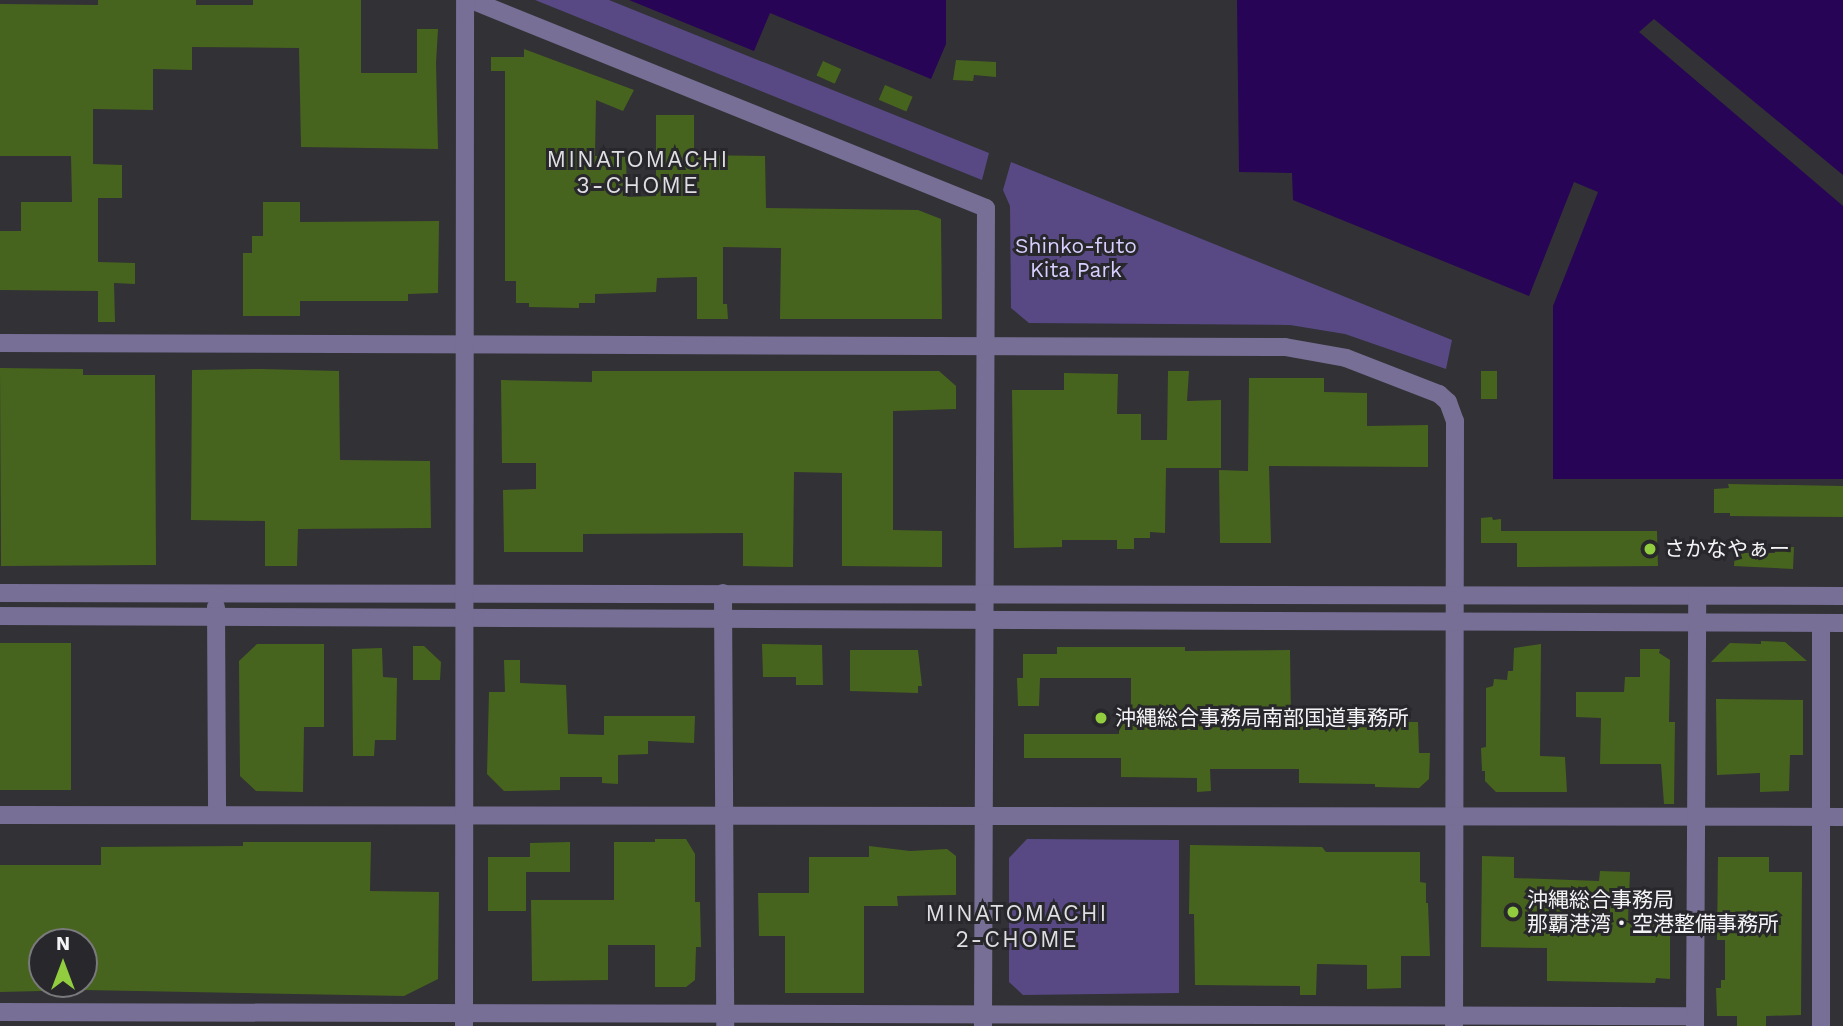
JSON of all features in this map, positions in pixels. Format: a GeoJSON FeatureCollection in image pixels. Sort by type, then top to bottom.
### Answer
{"type":"FeatureCollection","features":[{"type":"Feature","properties":{"kind":"street"},"geometry":{"type":"LineString","coordinates":[[464,1020],[465,0]]}},
{"type":"Feature","properties":{"kind":"street"},"geometry":{"type":"LineString","coordinates":[[471,0],[986,208],[983,1019]]}},
{"type":"Feature","properties":{"kind":"street"},"geometry":{"type":"LineString","coordinates":[[0,343],[1285,347],[1346,358],[1439,394],[1448,402],[1455,421],[1454,1020]]}},
{"type":"Feature","properties":{"kind":"street"},"geometry":{"type":"LineString","coordinates":[[0,593],[1843,596]]}},
{"type":"Feature","properties":{"kind":"street"},"geometry":{"type":"LineString","coordinates":[[216,593],[217,815]]}},
{"type":"Feature","properties":{"kind":"street"},"geometry":{"type":"LineString","coordinates":[[723,593],[725,1020]]}},
{"type":"Feature","properties":{"kind":"street"},"geometry":{"type":"LineString","coordinates":[[0,1012],[464,1020],[1695,1021],[1697,596]]}},
{"type":"Feature","properties":{"kind":"street"},"geometry":{"type":"LineString","coordinates":[[0,616],[1843,623]]}},
{"type":"Feature","properties":{"kind":"street"},"geometry":{"type":"LineString","coordinates":[[1821,623],[1821,1026]]}},
{"type":"Feature","properties":{"kind":"street"},"geometry":{"type":"LineString","coordinates":[[0,815],[1843,817]]}},
{"type":"Feature","properties":{"kind":"green space"},"geometry":{"type":"Polygon","coordinates":[[[535,0],[609,0],[989,153],[982,180],[535,0]]]}},
{"type":"Feature","properties":{"kind":"green space","name":"Shinko-futo Kita Park"},"geometry":{"type":"Polygon","coordinates":[[[1011,162],[1452,340],[1446,369],[1345,334],[1290,325],[1029,323],[1011,308],[1010,206],[1003,190],[1011,162]]]}},
{"type":"Feature","properties":{"kind":"green space"},"geometry":{"type":"Polygon","coordinates":[[[1027,839],[1179,840],[1179,993],[1023,995],[1009,982],[1009,858],[1027,839]]]}},
{"type":"Feature","properties":{"kind":"shaded area"},"geometry":{"type":"Polygon","coordinates":[[[629,0],[946,0],[946,44],[931,79],[770,13],[754,51],[629,0]]]}},
{"type":"Feature","properties":{"kind":"shaded area"},"geometry":{"type":"Polygon","coordinates":[[[1237,0],[1843,0],[1843,175],[1654,19],[1639,32],[1843,206],[1843,479],[1553,479],[1553,306],[1598,192],[1574,182],[1529,296],[1293,200],[1292,173],[1239,172],[1237,0]]]}},
{"type":"Feature","properties":{"kind":"building"},"geometry":{"type":"Polygon","coordinates":[[[98,0],[196,0],[196,5],[253,5],[253,0],[361,0],[361,73],[417,73],[417,29],[438,29],[438,149],[301,147],[299,48],[192,47],[192,70],[153,69],[153,110],[93,109],[93,164],[122,165],[122,198],[98,198],[98,262],[135,263],[135,284],[114,283],[115,322],[98,322],[98,291],[0,290],[0,231],[21,231],[21,202],[72,202],[71,156],[0,156],[0,4],[98,5],[98,0]]]}},
{"type":"Feature","properties":{"kind":"building"},"geometry":{"type":"Polygon","coordinates":[[[524,49],[634,90],[623,111],[596,100],[595,156],[626,157],[627,197],[656,196],[656,115],[694,115],[694,155],[765,156],[766,208],[918,210],[941,219],[942,319],[780,319],[781,248],[723,247],[723,304],[727,304],[728,319],[697,319],[697,277],[657,278],[656,292],[595,294],[595,303],[579,303],[579,308],[529,307],[529,303],[516,303],[516,281],[505,281],[505,71],[491,71],[491,57],[524,57],[524,49]]]}},
{"type":"Feature","properties":{"kind":"building"},"geometry":{"type":"Polygon","coordinates":[[[956,60],[996,62],[996,77],[974,75],[973,81],[953,80],[956,60]]]}},
{"type":"Feature","properties":{"kind":"building"},"geometry":{"type":"Polygon","coordinates":[[[823,61],[841,69],[835,84],[816,76],[823,61]]]}},
{"type":"Feature","properties":{"kind":"building"},"geometry":{"type":"Polygon","coordinates":[[[885,85],[913,97],[906,111],[879,100],[885,85]]]}},
{"type":"Feature","properties":{"kind":"building"},"geometry":{"type":"Polygon","coordinates":[[[263,202],[300,202],[300,222],[439,221],[438,293],[408,294],[408,301],[300,301],[300,316],[243,316],[243,253],[252,253],[252,236],[263,236],[263,202]]]}},
{"type":"Feature","properties":{"kind":"building"},"geometry":{"type":"Polygon","coordinates":[[[0,368],[83,369],[83,375],[155,375],[156,565],[1,566],[0,368]]]}},
{"type":"Feature","properties":{"kind":"building"},"geometry":{"type":"Polygon","coordinates":[[[192,370],[339,371],[340,460],[430,461],[431,528],[298,529],[297,566],[265,566],[265,521],[191,520],[192,370]]]}},
{"type":"Feature","properties":{"kind":"building"},"geometry":{"type":"Polygon","coordinates":[[[592,371],[939,371],[956,386],[956,409],[893,411],[893,530],[942,531],[942,567],[842,566],[842,473],[794,472],[793,567],[743,566],[743,533],[583,534],[583,552],[504,552],[503,490],[536,489],[536,463],[502,463],[501,380],[592,382],[592,371]]]}},
{"type":"Feature","properties":{"kind":"building"},"geometry":{"type":"Polygon","coordinates":[[[1168,371],[1189,371],[1187,401],[1221,400],[1221,468],[1166,468],[1165,533],[1150,532],[1150,538],[1134,538],[1134,549],[1117,549],[1117,540],[1062,540],[1062,547],[1014,548],[1012,390],[1064,390],[1064,373],[1118,374],[1117,414],[1141,414],[1141,440],[1167,440],[1168,371]]]}},
{"type":"Feature","properties":{"kind":"building"},"geometry":{"type":"Polygon","coordinates":[[[1481,371],[1497,371],[1497,399],[1481,399],[1481,371]]]}},
{"type":"Feature","properties":{"kind":"building"},"geometry":{"type":"Polygon","coordinates":[[[1249,378],[1324,378],[1324,392],[1367,393],[1367,426],[1428,425],[1428,467],[1269,466],[1271,543],[1220,543],[1219,470],[1248,471],[1249,378]]]}},
{"type":"Feature","properties":{"kind":"building"},"geometry":{"type":"Polygon","coordinates":[[[1728,484],[1843,486],[1843,517],[1730,516],[1730,513],[1714,513],[1714,489],[1729,488],[1728,484]]]}},
{"type":"Feature","properties":{"kind":"building"},"geometry":{"type":"Polygon","coordinates":[[[1492,517],[1493,520],[1501,519],[1501,531],[1657,531],[1658,566],[1517,567],[1517,543],[1481,543],[1481,518],[1492,517]]]}},
{"type":"Feature","properties":{"kind":"building"},"geometry":{"type":"Polygon","coordinates":[[[1794,547],[1793,569],[1734,566],[1735,553],[1775,553],[1775,548],[1794,547]]]}},
{"type":"Feature","properties":{"kind":"building"},"geometry":{"type":"Polygon","coordinates":[[[1761,641],[1785,642],[1807,661],[1711,662],[1730,643],[1761,644],[1761,641]]]}},
{"type":"Feature","properties":{"kind":"building"},"geometry":{"type":"Polygon","coordinates":[[[0,643],[71,643],[71,790],[0,790],[0,643]]]}},
{"type":"Feature","properties":{"kind":"building"},"geometry":{"type":"Polygon","coordinates":[[[257,644],[324,644],[324,727],[304,727],[303,792],[256,791],[240,776],[239,661],[257,644]]]}},
{"type":"Feature","properties":{"kind":"building"},"geometry":{"type":"Polygon","coordinates":[[[762,644],[822,645],[823,685],[796,685],[796,677],[763,677],[762,644]]]}},
{"type":"Feature","properties":{"kind":"building"},"geometry":{"type":"Polygon","coordinates":[[[1541,644],[1540,756],[1565,757],[1567,792],[1496,792],[1485,781],[1485,771],[1482,771],[1481,748],[1486,747],[1486,688],[1493,686],[1494,679],[1507,680],[1508,671],[1513,671],[1514,648],[1541,644]]]}},
{"type":"Feature","properties":{"kind":"building"},"geometry":{"type":"Polygon","coordinates":[[[413,646],[424,646],[441,662],[440,680],[413,680],[413,646]]]}},
{"type":"Feature","properties":{"kind":"building"},"geometry":{"type":"Polygon","coordinates":[[[1057,647],[1185,647],[1185,651],[1290,650],[1291,721],[1418,722],[1419,753],[1430,753],[1429,779],[1419,788],[1375,787],[1375,784],[1299,783],[1299,769],[1210,769],[1211,791],[1197,792],[1197,778],[1121,777],[1121,758],[1024,758],[1024,734],[1119,734],[1119,724],[1131,724],[1131,678],[1040,678],[1039,706],[1018,706],[1017,678],[1023,678],[1023,654],[1057,654],[1057,647]]]}},
{"type":"Feature","properties":{"kind":"building"},"geometry":{"type":"Polygon","coordinates":[[[382,648],[383,677],[397,678],[396,740],[375,740],[374,756],[353,756],[352,649],[382,648]]]}},
{"type":"Feature","properties":{"kind":"building"},"geometry":{"type":"Polygon","coordinates":[[[1640,649],[1660,649],[1659,653],[1670,660],[1669,722],[1675,722],[1674,804],[1664,804],[1661,764],[1600,764],[1601,718],[1576,717],[1576,692],[1624,692],[1625,677],[1640,677],[1640,649]]]}},
{"type":"Feature","properties":{"kind":"building"},"geometry":{"type":"Polygon","coordinates":[[[850,650],[918,650],[922,686],[918,686],[918,693],[850,691],[850,650]]]}},
{"type":"Feature","properties":{"kind":"building"},"geometry":{"type":"Polygon","coordinates":[[[504,660],[520,660],[520,683],[566,685],[568,734],[604,735],[604,716],[695,716],[694,743],[648,741],[648,754],[618,755],[618,784],[602,783],[602,777],[560,777],[560,790],[504,791],[487,774],[489,692],[505,692],[504,660]]]}},
{"type":"Feature","properties":{"kind":"building"},"geometry":{"type":"Polygon","coordinates":[[[1716,699],[1803,700],[1803,755],[1790,755],[1789,791],[1760,792],[1760,773],[1717,775],[1716,699]]]}},
{"type":"Feature","properties":{"kind":"building"},"geometry":{"type":"Polygon","coordinates":[[[655,839],[686,839],[695,854],[695,902],[700,902],[701,947],[696,947],[695,980],[686,987],[655,987],[655,945],[608,945],[608,980],[532,981],[531,900],[614,900],[614,842],[655,842],[655,839]]]}},
{"type":"Feature","properties":{"kind":"building"},"geometry":{"type":"Polygon","coordinates":[[[243,842],[371,842],[370,891],[439,892],[438,979],[404,996],[98,990],[98,928],[28,928],[28,991],[0,992],[0,865],[101,865],[101,847],[243,846],[243,842]]]}},
{"type":"Feature","properties":{"kind":"building"},"geometry":{"type":"Polygon","coordinates":[[[570,842],[570,872],[526,872],[526,911],[488,911],[488,857],[530,857],[530,843],[570,842]]]}},
{"type":"Feature","properties":{"kind":"building"},"geometry":{"type":"Polygon","coordinates":[[[1190,845],[1322,847],[1326,852],[1420,852],[1420,882],[1426,883],[1428,903],[1430,956],[1401,956],[1401,988],[1367,989],[1367,965],[1317,964],[1316,995],[1300,995],[1300,986],[1195,985],[1194,914],[1189,914],[1190,845]]]}},
{"type":"Feature","properties":{"kind":"building"},"geometry":{"type":"Polygon","coordinates":[[[869,846],[910,851],[947,849],[956,856],[956,895],[897,896],[898,906],[864,906],[864,993],[785,993],[785,936],[759,936],[758,893],[809,893],[809,857],[869,857],[869,846]]]}},
{"type":"Feature","properties":{"kind":"building"},"geometry":{"type":"Polygon","coordinates":[[[1482,856],[1514,857],[1514,878],[1599,881],[1600,871],[1630,872],[1628,920],[1670,920],[1670,979],[1656,978],[1655,983],[1547,981],[1547,948],[1481,947],[1482,856]]]}},
{"type":"Feature","properties":{"kind":"building"},"geometry":{"type":"Polygon","coordinates":[[[1718,857],[1769,857],[1769,872],[1802,872],[1801,1015],[1766,1016],[1766,1026],[1737,1026],[1737,1016],[1717,1016],[1716,988],[1721,988],[1721,980],[1725,980],[1725,940],[1717,940],[1718,857]]]}},
{"type":"Feature","properties":{"kind":"place","name":"さかなやぁー"},"geometry":{"type":"Point","coordinates":[1650,549]}},
{"type":"Feature","properties":{"kind":"place","name":"沖縄総合事務局南部国道事務所"},"geometry":{"type":"Point","coordinates":[1101,718]}},
{"type":"Feature","properties":{"kind":"place","name":"沖縄総合事務局 那覇港湾・空港整備事務所"},"geometry":{"type":"Point","coordinates":[1513,912]}},
{"type":"Feature","properties":{"kind":"district","name":"MINATOMACHI 3-CHOME"},"geometry":{"type":"Point","coordinates":[638,173]}},
{"type":"Feature","properties":{"kind":"district","name":"MINATOMACHI 2-CHOME"},"geometry":{"type":"Point","coordinates":[1017,927]}}]}
